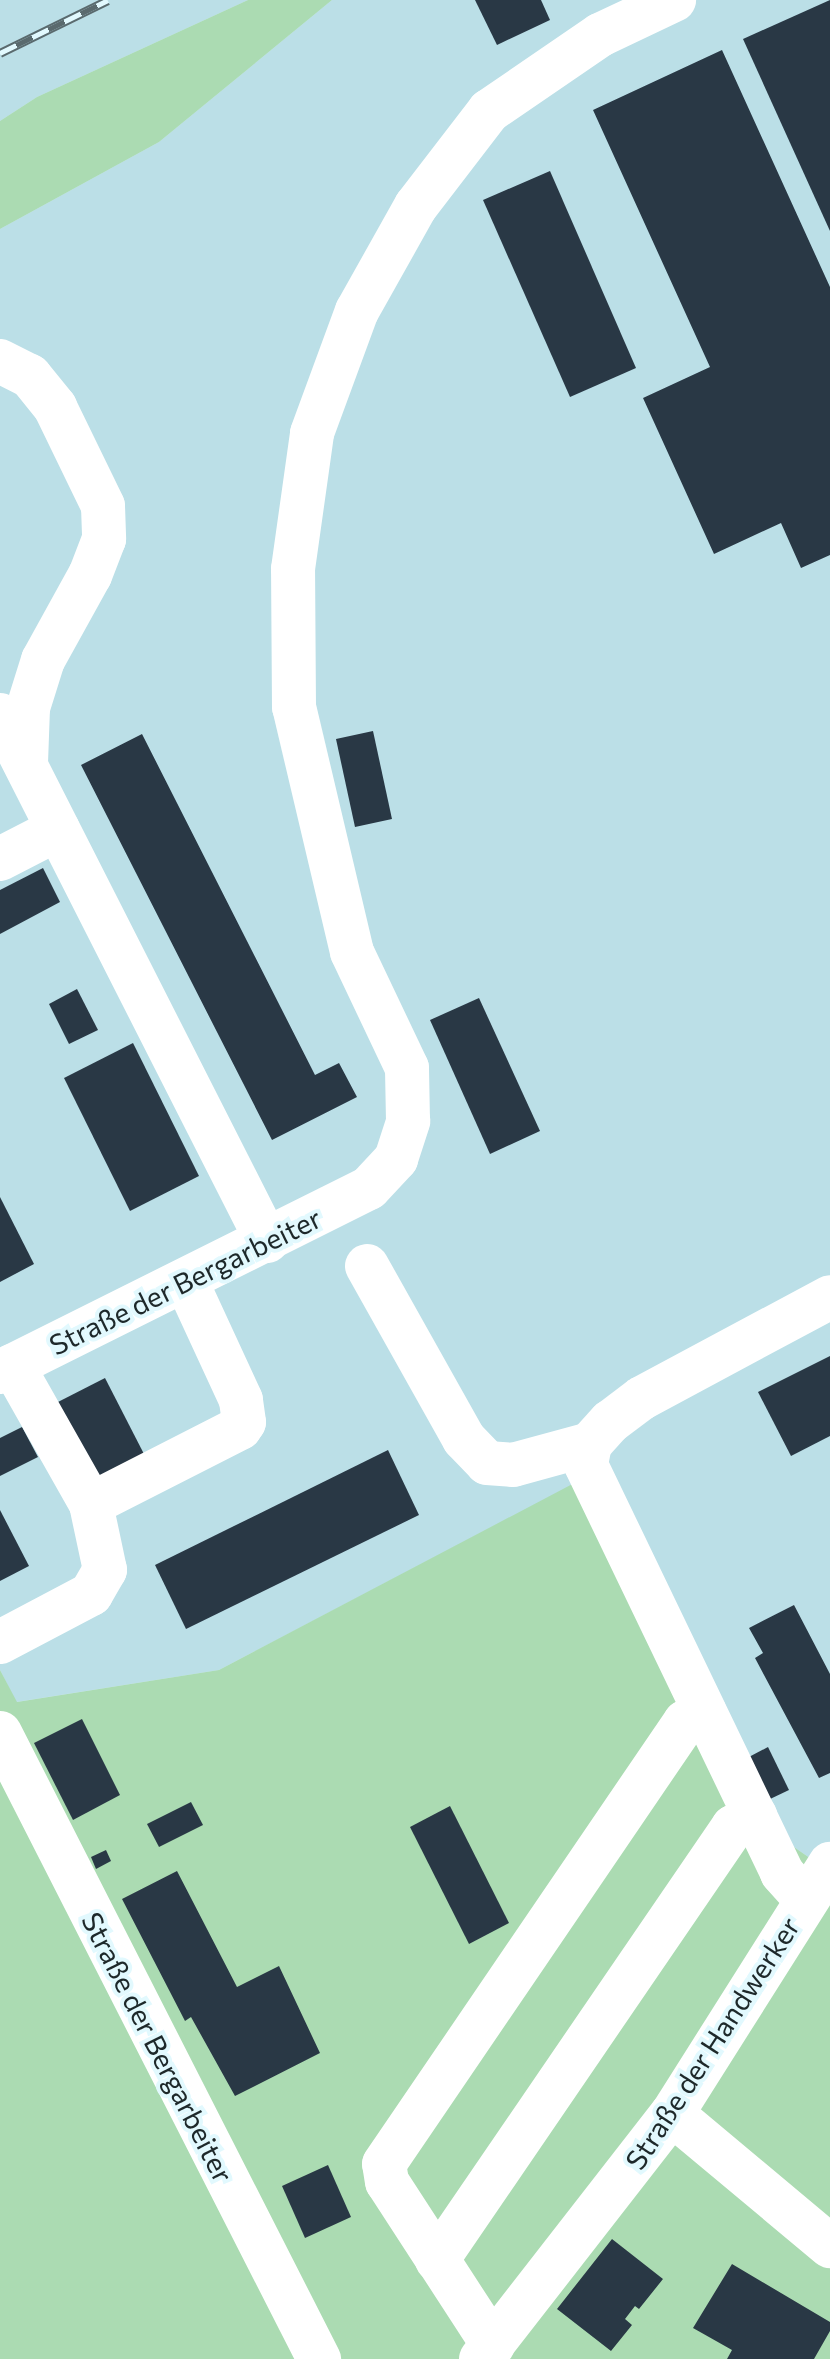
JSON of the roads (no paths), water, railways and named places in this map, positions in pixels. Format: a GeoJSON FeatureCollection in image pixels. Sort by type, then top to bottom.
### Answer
{"type":"FeatureCollection","features":[{"type":"Feature","properties":{"kind":"street","name":"Straße der Bergarbeiter"},"geometry":{"type":"LineString","coordinates":[[6,1369],[369,1188],[396,1159],[408,1121],[407,1068],[352,952],[294,707],[293,569],[312,433],[364,297],[416,206],[489,111],[600,35],[674,0]]}},
{"type":"Feature","properties":{"kind":"street"},"geometry":{"type":"LineString","coordinates":[[0,361],[30,376],[55,407],[103,506],[104,539],[90,575],[43,660],[28,708],[26,765]]}},
{"type":"Feature","properties":{"kind":"street"},"geometry":{"type":"LineString","coordinates":[[0,715],[267,1241]]}},
{"type":"Feature","properties":{"kind":"street"},"geometry":{"type":"LineString","coordinates":[[0,859],[58,829]]}},
{"type":"Feature","properties":{"kind":"street"},"geometry":{"type":"LineString","coordinates":[[367,1266],[464,1439],[487,1463],[513,1465],[590,1444],[610,1422],[642,1398],[830,1297]]}},
{"type":"Feature","properties":{"kind":"street"},"geometry":{"type":"LineString","coordinates":[[91,1504],[240,1428],[244,1422],[241,1400],[186,1281]]}},
{"type":"Feature","properties":{"kind":"street"},"geometry":{"type":"LineString","coordinates":[[0,1642],[91,1594],[105,1570],[91,1504],[6,1369]]}},
{"type":"Feature","properties":{"kind":"street","name":"Straße der Handwerker"},"geometry":{"type":"LineString","coordinates":[[487,2352],[672,2114],[818,1901],[782,1873],[586,1465],[590,1444]]}},
{"type":"Feature","properties":{"kind":"street"},"geometry":{"type":"LineString","coordinates":[[487,2352],[437,2260],[387,2182],[384,2164],[685,1722],[705,1712]]}},
{"type":"Feature","properties":{"kind":"street","name":"Straße der Bergarbeiter"},"geometry":{"type":"LineString","coordinates":[[0,1733],[319,2359]]}},
{"type":"Feature","properties":{"kind":"street"},"geometry":{"type":"LineString","coordinates":[[437,2260],[733,1827],[755,1816]]}},
{"type":"Feature","properties":{"kind":"street"},"geometry":{"type":"LineString","coordinates":[[818,1901],[830,1864]]}},
{"type":"Feature","properties":{"kind":"street"},"geometry":{"type":"LineString","coordinates":[[672,2114],[830,2246]]}},
{"type":"Feature","properties":{"kind":"railway"},"geometry":{"type":"LineString","coordinates":[[0,53],[108,0]]}}]}
